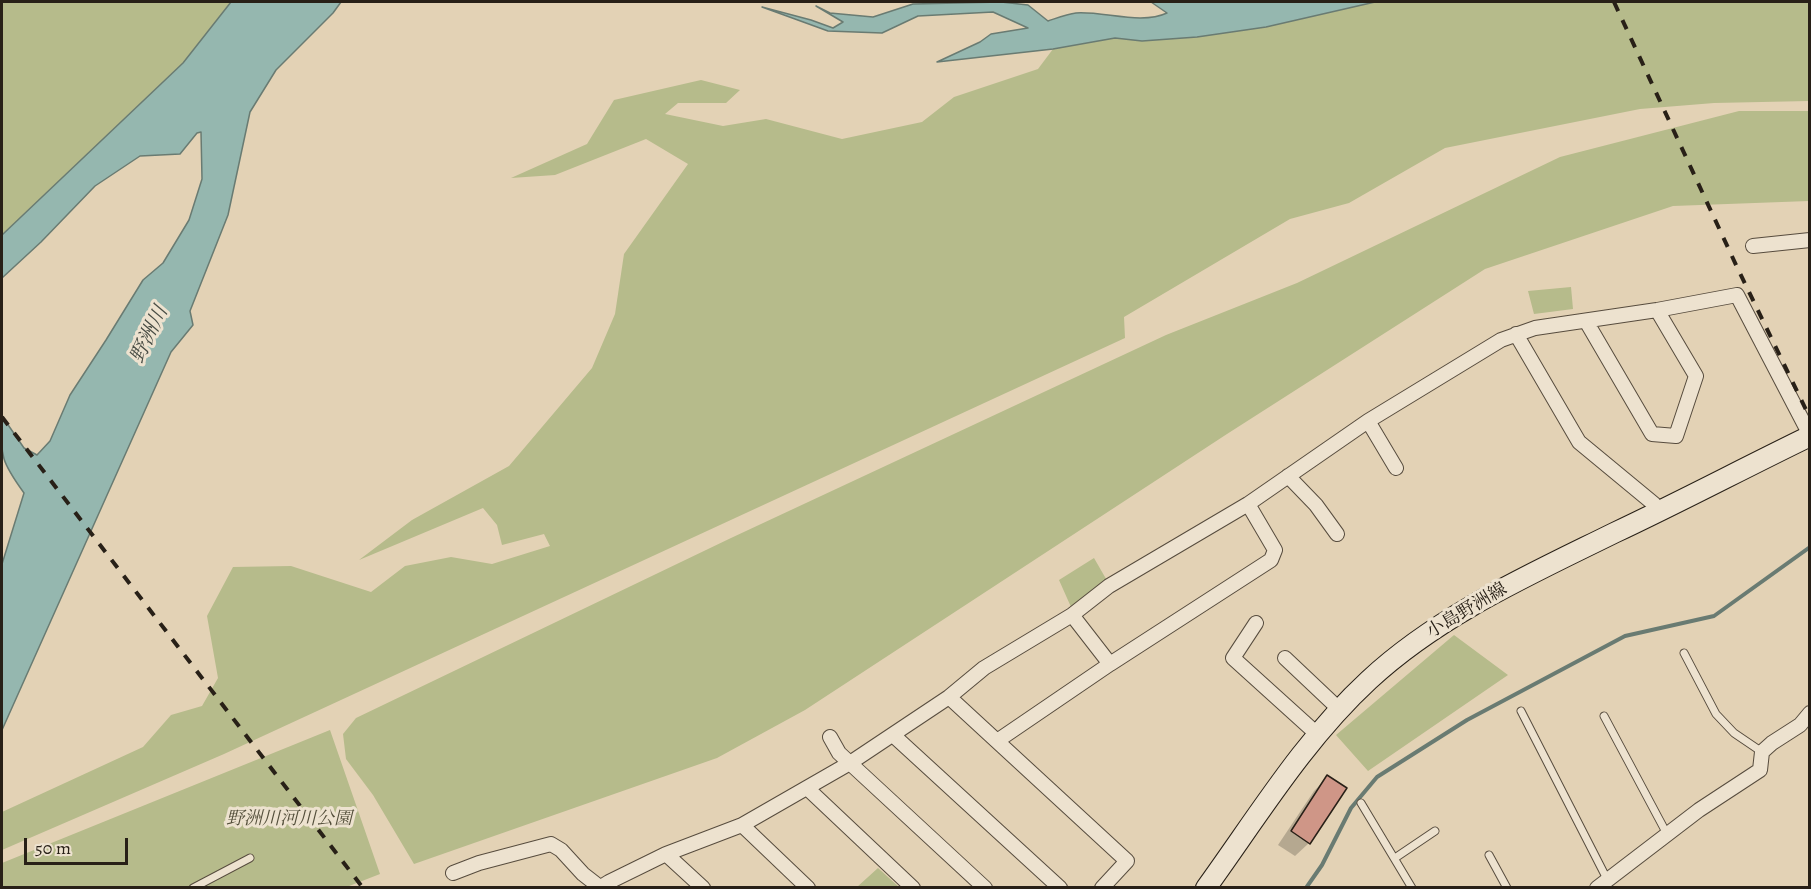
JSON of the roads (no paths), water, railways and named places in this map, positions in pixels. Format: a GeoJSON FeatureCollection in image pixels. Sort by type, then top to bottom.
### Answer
{"type":"FeatureCollection","features":[{"type":"Feature","properties":{"kind":"main road","name":"小島野洲線"},"geometry":{"type":"LineString","coordinates":[[1206,888],[1317,734],[1369,680],[1436,628],[1502,589],[1809,435]]}},
{"type":"Feature","properties":{"kind":"street"},"geometry":{"type":"LineString","coordinates":[[1753,246],[1809,240]]}},
{"type":"Feature","properties":{"kind":"street"},"geometry":{"type":"LineString","coordinates":[[453,873],[479,863],[551,844],[561,850],[583,874],[601,887],[666,854],[742,825],[850,763],[949,697],[984,668],[1072,615],[1109,586],[1248,504],[1368,421],[1501,340],[1516,334],[1535,328],[1657,310],[1737,294],[1809,435]]}},
{"type":"Feature","properties":{"kind":"street"},"geometry":{"type":"LineString","coordinates":[[1586,321],[1652,434],[1676,436],[1696,376],[1657,310]]}},
{"type":"Feature","properties":{"kind":"street"},"geometry":{"type":"LineString","coordinates":[[1516,334],[1579,442],[1654,504],[1659,512]]}},
{"type":"Feature","properties":{"kind":"street"},"geometry":{"type":"LineString","coordinates":[[1368,421],[1396,468]]}},
{"type":"Feature","properties":{"kind":"street"},"geometry":{"type":"LineString","coordinates":[[1288,476],[1316,505],[1337,534]]}},
{"type":"Feature","properties":{"kind":"street"},"geometry":{"type":"LineString","coordinates":[[997,741],[1270,560],[1275,550],[1248,504]]}},
{"type":"Feature","properties":{"kind":"street"},"geometry":{"type":"LineString","coordinates":[[1072,615],[1110,664]]}},
{"type":"Feature","properties":{"kind":"street"},"geometry":{"type":"LineString","coordinates":[[1256,623],[1233,658],[1317,734]]}},
{"type":"Feature","properties":{"kind":"street"},"geometry":{"type":"LineString","coordinates":[[1285,658],[1340,710]]}},
{"type":"Feature","properties":{"kind":"street"},"geometry":{"type":"LineString","coordinates":[[949,697],[1127,861],[1102,888]]}},
{"type":"Feature","properties":{"kind":"street"},"geometry":{"type":"LineString","coordinates":[[1602,883],[1667,834],[1760,770],[1762,752],[1800,725],[1809,713]]}},
{"type":"Feature","properties":{"kind":"street"},"geometry":{"type":"LineString","coordinates":[[893,735],[1060,888]]}},
{"type":"Feature","properties":{"kind":"street"},"geometry":{"type":"LineString","coordinates":[[830,737],[839,753],[985,888]]}},
{"type":"Feature","properties":{"kind":"street"},"geometry":{"type":"LineString","coordinates":[[807,788],[913,888]]}},
{"type":"Feature","properties":{"kind":"street"},"geometry":{"type":"LineString","coordinates":[[742,825],[808,888]]}},
{"type":"Feature","properties":{"kind":"street"},"geometry":{"type":"LineString","coordinates":[[666,854],[703,888]]}},
{"type":"Feature","properties":{"kind":"lane"},"geometry":{"type":"LineString","coordinates":[[1684,653],[1716,714],[1734,733],[1762,752]]}},
{"type":"Feature","properties":{"kind":"lane"},"geometry":{"type":"LineString","coordinates":[[1521,711],[1602,883]]}},
{"type":"Feature","properties":{"kind":"lane"},"geometry":{"type":"LineString","coordinates":[[1604,716],[1667,834]]}},
{"type":"Feature","properties":{"kind":"lane"},"geometry":{"type":"LineString","coordinates":[[1361,803],[1413,888]]}},
{"type":"Feature","properties":{"kind":"lane"},"geometry":{"type":"LineString","coordinates":[[1395,858],[1435,831]]}},
{"type":"Feature","properties":{"kind":"lane"},"geometry":{"type":"LineString","coordinates":[[1489,855],[1507,888]]}},
{"type":"Feature","properties":{"kind":"lane"},"geometry":{"type":"LineString","coordinates":[[193,888],[250,858]]}},
{"type":"Feature","properties":{"kind":"water","name":"野洲川"},"geometry":{"type":"Polygon","coordinates":[[[231,2],[341,2],[333,13],[276,70],[250,112],[228,215],[190,311],[193,325],[171,352],[2,730],[2,564],[24,493],[10,473],[4,458],[2,416],[24,448],[37,455],[50,441],[70,395],[143,280],[163,263],[189,220],[202,179],[201,132],[197,133],[180,154],[140,156],[95,186],[41,242],[2,278],[2,235],[183,63],[231,2]]]}},
{"type":"Feature","properties":{"kind":"water"},"geometry":{"type":"Polygon","coordinates":[[[1001,2],[1028,5],[1048,21],[1076,13],[1146,18],[1167,13],[1151,2],[1375,2],[1266,27],[1197,37],[1142,41],[1115,38],[1053,49],[937,62],[980,42],[991,34],[1028,28],[993,12],[918,16],[882,33],[828,31],[762,7],[833,28],[843,22],[816,6],[830,13],[873,17],[913,4],[1001,2]]]}},
{"type":"Feature","properties":{"kind":"waterway"},"geometry":{"type":"LineString","coordinates":[[1306,888],[1322,865],[1351,808],[1377,777],[1467,720],[1625,636],[1714,616],[1810,547]]}},
{"type":"Feature","properties":{"kind":"railway"},"geometry":{"type":"LineString","coordinates":[[1614,2],[1810,418]]}},
{"type":"Feature","properties":{"kind":"railway"},"geometry":{"type":"LineString","coordinates":[[2,417],[363,888]]}},
{"type":"Feature","properties":{"kind":"park label","name":"野洲川河川公園"},"geometry":{"type":"Point","coordinates":[289,820]}}]}
